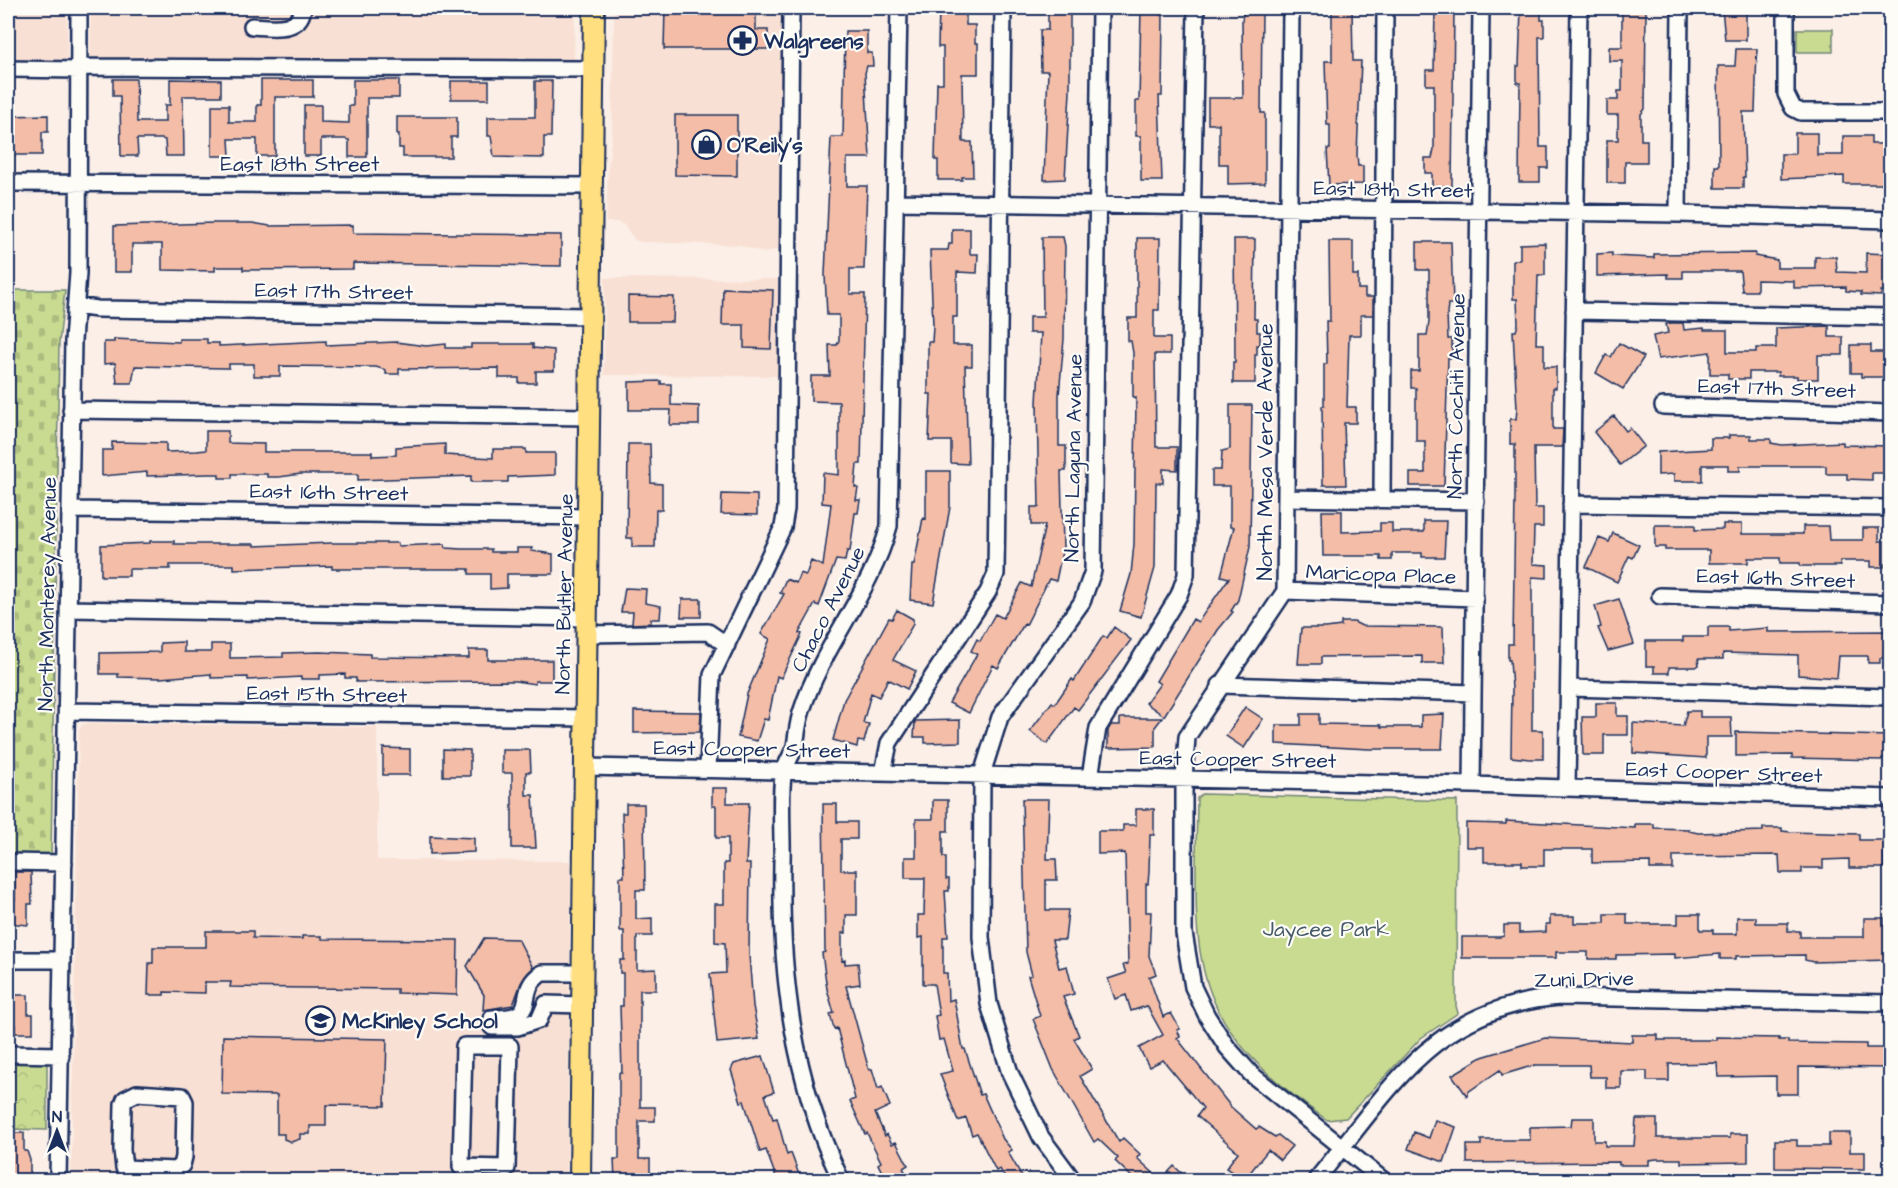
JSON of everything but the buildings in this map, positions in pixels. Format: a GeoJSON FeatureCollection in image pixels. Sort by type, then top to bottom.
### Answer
{"type":"FeatureCollection","features":[{"type":"Feature","properties":{"kind":"main road","name":"North Butler Avenue"},"geometry":{"type":"LineString","coordinates":[[580,1180],[594,8]]}},
{"type":"Feature","properties":{"kind":"street","name":"North Monterey Avenue"},"geometry":{"type":"LineString","coordinates":[[58,1180],[71,410],[79,183],[79,8]]}},
{"type":"Feature","properties":{"kind":"street"},"geometry":{"type":"LineString","coordinates":[[252,26],[289,26],[299,18],[303,8]]}},
{"type":"Feature","properties":{"kind":"street"},"geometry":{"type":"LineString","coordinates":[[708,769],[710,682],[783,527],[786,509],[790,8]]}},
{"type":"Feature","properties":{"kind":"street","name":"Chaco Avenue"},"geometry":{"type":"LineString","coordinates":[[841,1180],[830,1157],[800,1072],[787,997],[781,916],[784,772],[794,748],[801,711],[817,675],[869,581],[882,551],[889,526],[899,8]]}},
{"type":"Feature","properties":{"kind":"street"},"geometry":{"type":"LineString","coordinates":[[884,773],[889,743],[988,592],[996,574],[1003,8]]}},
{"type":"Feature","properties":{"kind":"street","name":"North Laguna Avenue"},"geometry":{"type":"LineString","coordinates":[[1073,1180],[1041,1137],[1010,1073],[989,1004],[981,937],[982,774],[1000,717],[1082,602],[1094,571],[1100,8]]}},
{"type":"Feature","properties":{"kind":"street"},"geometry":{"type":"LineString","coordinates":[[1090,777],[1098,728],[1179,596],[1186,575],[1196,8]]}},
{"type":"Feature","properties":{"kind":"street","name":"North Mesa Verde Avenue"},"geometry":{"type":"LineString","coordinates":[[1291,8],[1287,209],[1286,591],[1220,685],[1187,737],[1184,779],[1184,933],[1193,987],[1216,1032],[1238,1060],[1342,1149],[1383,1180]]}},
{"type":"Feature","properties":{"kind":"street"},"geometry":{"type":"LineString","coordinates":[[1382,500],[1385,8]]}},
{"type":"Feature","properties":{"kind":"street","name":"North Cochiti Avenue"},"geometry":{"type":"LineString","coordinates":[[1472,785],[1481,8]]}},
{"type":"Feature","properties":{"kind":"street"},"geometry":{"type":"LineString","coordinates":[[1568,788],[1579,8]]}},
{"type":"Feature","properties":{"kind":"street"},"geometry":{"type":"LineString","coordinates":[[1678,214],[1680,8]]}},
{"type":"Feature","properties":{"kind":"street"},"geometry":{"type":"LineString","coordinates":[[1786,8],[1786,94],[1793,108],[1801,112],[1890,112]]}},
{"type":"Feature","properties":{"kind":"street"},"geometry":{"type":"LineString","coordinates":[[8,69],[594,69]]}},
{"type":"Feature","properties":{"kind":"street","name":"East 18th Street"},"geometry":{"type":"LineString","coordinates":[[8,183],[593,186]]}},
{"type":"Feature","properties":{"kind":"street","name":"East 18th Street"},"geometry":{"type":"LineString","coordinates":[[896,202],[1575,212],[1890,220]]}},
{"type":"Feature","properties":{"kind":"street","name":"East 17th Street"},"geometry":{"type":"LineString","coordinates":[[76,306],[97,309],[591,315]]}},
{"type":"Feature","properties":{"kind":"street"},"geometry":{"type":"LineString","coordinates":[[1574,311],[1890,317]]}},
{"type":"Feature","properties":{"kind":"street","name":"East 17th Street"},"geometry":{"type":"LineString","coordinates":[[1663,406],[1890,413]]}},
{"type":"Feature","properties":{"kind":"street"},"geometry":{"type":"LineString","coordinates":[[71,410],[590,417]]}},
{"type":"Feature","properties":{"kind":"street"},"geometry":{"type":"LineString","coordinates":[[1286,498],[1476,501]]}},
{"type":"Feature","properties":{"kind":"street"},"geometry":{"type":"LineString","coordinates":[[1571,504],[1890,508]]}},
{"type":"Feature","properties":{"kind":"street","name":"East 16th Street"},"geometry":{"type":"LineString","coordinates":[[69,510],[589,517]]}},
{"type":"Feature","properties":{"kind":"street","name":"Maricopa Place"},"geometry":{"type":"LineString","coordinates":[[1286,591],[1474,598]]}},
{"type":"Feature","properties":{"kind":"street","name":"East 16th Street"},"geometry":{"type":"LineString","coordinates":[[1660,596],[1890,603]]}},
{"type":"Feature","properties":{"kind":"street"},"geometry":{"type":"LineString","coordinates":[[68,609],[708,632],[727,645]]}},
{"type":"Feature","properties":{"kind":"street"},"geometry":{"type":"LineString","coordinates":[[1220,685],[1473,693]]}},
{"type":"Feature","properties":{"kind":"street"},"geometry":{"type":"LineString","coordinates":[[1569,688],[1890,697]]}},
{"type":"Feature","properties":{"kind":"street","name":"East 15th Street"},"geometry":{"type":"LineString","coordinates":[[67,711],[586,718]]}},
{"type":"Feature","properties":{"kind":"street","name":"East Cooper Street"},"geometry":{"type":"LineString","coordinates":[[585,767],[1472,785],[1890,798]]}},
{"type":"Feature","properties":{"kind":"street"},"geometry":{"type":"LineString","coordinates":[[8,862],[64,863]]}},
{"type":"Feature","properties":{"kind":"street"},"geometry":{"type":"LineString","coordinates":[[8,960],[62,960]]}},
{"type":"Feature","properties":{"kind":"street"},"geometry":{"type":"LineString","coordinates":[[582,1005],[546,1004],[539,1020],[530,1024],[492,1027],[492,1018],[514,1018],[522,1013],[537,976],[553,973],[583,974]]}},
{"type":"Feature","properties":{"kind":"street","name":"Zuni Drive"},"geometry":{"type":"LineString","coordinates":[[1316,1180],[1408,1067],[1428,1048],[1465,1024],[1516,1003],[1559,997],[1890,1003]]}},
{"type":"Feature","properties":{"kind":"street"},"geometry":{"type":"LineString","coordinates":[[464,1046],[510,1046],[507,1168],[483,1174],[461,1167],[464,1046]]}},
{"type":"Feature","properties":{"kind":"street"},"geometry":{"type":"LineString","coordinates":[[8,1054],[61,1055]]}},
{"type":"Feature","properties":{"kind":"street"},"geometry":{"type":"LineString","coordinates":[[137,1093],[177,1094],[182,1096],[185,1102],[182,1166],[176,1170],[151,1175],[124,1168],[122,1162],[125,1099],[137,1093]]}},
{"type":"Feature","properties":{"kind":"shaded area"},"geometry":{"type":"Polygon","coordinates":[[[8,8],[67,8],[67,63],[8,62],[8,8]]]}},
{"type":"Feature","properties":{"kind":"shaded area"},"geometry":{"type":"Polygon","coordinates":[[[91,8],[575,8],[574,62],[90,60],[91,8]]]}},
{"type":"Feature","properties":{"kind":"shaded area"},"geometry":{"type":"Polygon","coordinates":[[[614,8],[786,8],[784,247],[764,253],[739,245],[640,242],[635,240],[624,225],[618,222],[606,222],[612,133],[614,8]]]}},
{"type":"Feature","properties":{"kind":"shaded area"},"geometry":{"type":"Polygon","coordinates":[[[605,278],[784,279],[783,376],[604,375],[605,278]]]}},
{"type":"Feature","properties":{"kind":"shaded area","name":"McKinley School"},"geometry":{"type":"Polygon","coordinates":[[[87,723],[377,727],[377,860],[571,861],[567,1180],[71,1180],[79,730],[87,723]]]}},
{"type":"Feature","properties":{"kind":"green space"},"geometry":{"type":"Polygon","coordinates":[[[1797,29],[1833,29],[1833,52],[1797,52],[1797,29]]]}},
{"type":"Feature","properties":{"kind":"green space"},"geometry":{"type":"Polygon","coordinates":[[[8,290],[65,290],[59,343],[51,858],[8,858],[8,290]]]}},
{"type":"Feature","properties":{"kind":"green space","name":"Jaycee Park"},"geometry":{"type":"Polygon","coordinates":[[[1202,794],[1457,801],[1456,1006],[1458,1013],[1421,1038],[1346,1118],[1327,1120],[1280,1084],[1245,1050],[1222,1017],[1207,982],[1199,944],[1196,902],[1197,798],[1202,794]]]}},
{"type":"Feature","properties":{"kind":"green space"},"geometry":{"type":"Polygon","coordinates":[[[8,1063],[47,1063],[47,1130],[8,1129],[8,1063]]]}},
{"type":"Feature","properties":{"kind":"place","name":"Walgreens"},"geometry":{"type":"Point","coordinates":[743,41]}},
{"type":"Feature","properties":{"kind":"place","name":"O'Reily's"},"geometry":{"type":"Point","coordinates":[706,145]}},
{"type":"Feature","properties":{"kind":"place","name":"McKinley School"},"geometry":{"type":"Point","coordinates":[321,1021]}}]}
